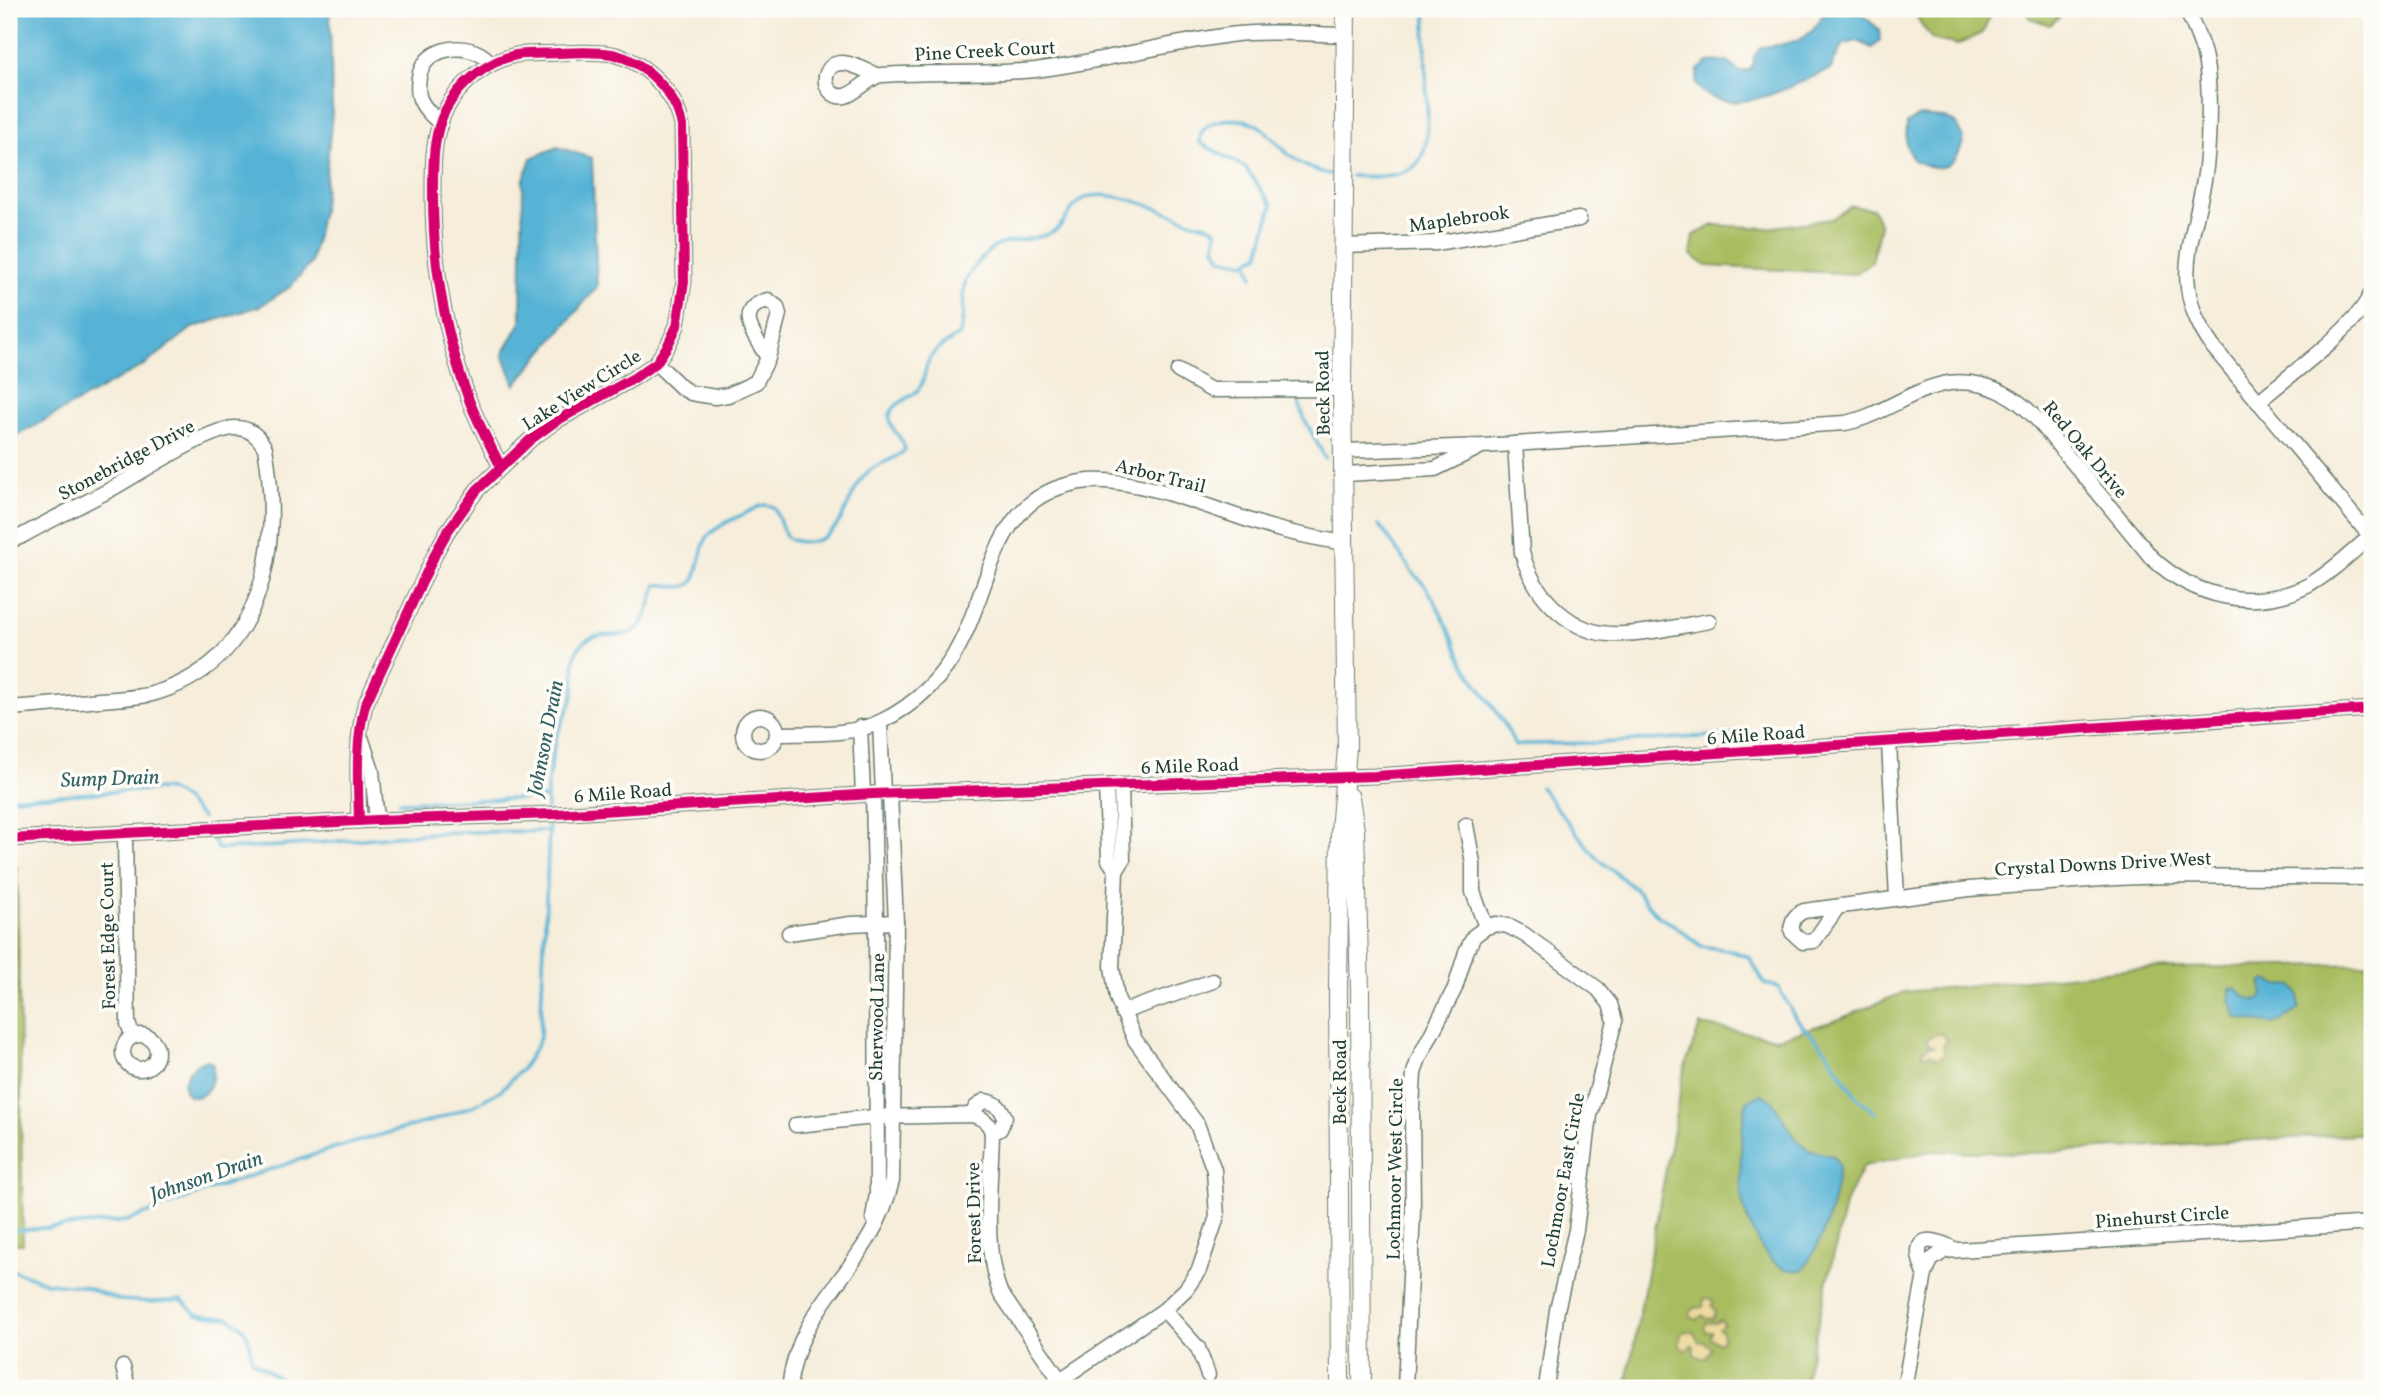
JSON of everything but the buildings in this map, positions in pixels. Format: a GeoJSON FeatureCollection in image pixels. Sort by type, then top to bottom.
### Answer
{"type":"FeatureCollection","features":[{"type":"Feature","properties":{"kind":"main road","name":"Beck Road"},"geometry":{"type":"LineString","coordinates":[[1340,1388],[1338,990],[1340,831],[1346,776],[1342,246],[1346,9]]}},
{"type":"Feature","properties":{"kind":"main road","name":"Beck Road"},"geometry":{"type":"LineString","coordinates":[[1346,776],[1355,830],[1360,990],[1362,1388]]}},
{"type":"Feature","properties":{"kind":"street"},"geometry":{"type":"LineString","coordinates":[[2186,9],[2205,56],[2208,84],[2206,163],[2186,263],[2189,297],[2195,316],[2206,338],[2372,536]]}},
{"type":"Feature","properties":{"kind":"street","name":"Pine Creek Court"},"geometry":{"type":"LineString","coordinates":[[876,75],[1037,69],[1237,34],[1346,35]]}},
{"type":"Feature","properties":{"kind":"street"},"geometry":{"type":"LineString","coordinates":[[441,124],[420,100],[417,85],[421,68],[431,55],[450,48],[480,54],[492,64]]}},
{"type":"Feature","properties":{"kind":"street","name":"Lake View Circle"},"geometry":{"type":"LineString","coordinates":[[359,821],[357,770],[365,705],[447,532],[477,490],[530,440],[556,421],[656,363],[677,326],[684,282],[682,126],[679,110],[650,74],[636,63],[612,55],[575,52],[515,55],[492,64],[478,72],[461,89],[446,109],[436,137],[433,169],[433,245],[442,305],[454,355],[470,402],[501,467]]}},
{"type":"Feature","properties":{"kind":"street","name":"Maplebrook"},"geometry":{"type":"LineString","coordinates":[[1342,246],[1436,243],[1579,219]]}},
{"type":"Feature","properties":{"kind":"street"},"geometry":{"type":"LineString","coordinates":[[2258,402],[2349,326],[2372,292]]}},
{"type":"Feature","properties":{"kind":"street"},"geometry":{"type":"LineString","coordinates":[[656,363],[682,388],[701,397],[715,397],[728,395],[756,382],[768,358]]}},
{"type":"Feature","properties":{"kind":"street"},"geometry":{"type":"LineString","coordinates":[[1178,371],[1211,390],[1342,389]]}},
{"type":"Feature","properties":{"kind":"street","name":"Red Oak Drive"},"geometry":{"type":"LineString","coordinates":[[1344,450],[1482,446],[1845,423],[1875,415],[1930,388],[1949,383],[1970,383],[1999,391],[2027,409],[2151,557],[2174,577],[2199,590],[2243,599],[2289,593],[2321,577],[2372,536]]}},
{"type":"Feature","properties":{"kind":"street","name":"Stonebridge Drive"},"geometry":{"type":"LineString","coordinates":[[9,541],[219,431],[241,429],[253,433],[265,448],[272,497],[267,567],[261,590],[248,619],[226,649],[199,674],[152,694],[9,709]]}},
{"type":"Feature","properties":{"kind":"street"},"geometry":{"type":"LineString","coordinates":[[1515,444],[1522,553],[1532,580],[1547,602],[1558,612],[1586,628],[1622,635],[1709,621]]}},
{"type":"Feature","properties":{"kind":"street","name":"Red Oak Drive"},"geometry":{"type":"LineString","coordinates":[[1345,474],[1435,469],[1482,446]]}},
{"type":"Feature","properties":{"kind":"street","name":"Arbor Trail"},"geometry":{"type":"LineString","coordinates":[[778,734],[840,732],[880,722],[913,701],[952,659],[968,628],[993,556],[1003,536],[1024,510],[1040,498],[1062,488],[1086,481],[1103,480],[1133,484],[1299,536],[1345,543]]}},
{"type":"Feature","properties":{"kind":"street","name":"6 Mile Road"},"geometry":{"type":"LineString","coordinates":[[9,839],[377,820],[555,814],[877,794],[1460,772],[2372,709]]}},
{"type":"Feature","properties":{"kind":"street"},"geometry":{"type":"LineString","coordinates":[[877,794],[880,722]]}},
{"type":"Feature","properties":{"kind":"street"},"geometry":{"type":"LineString","coordinates":[[860,727],[877,794]]}},
{"type":"Feature","properties":{"kind":"street","name":"Lake View Circle"},"geometry":{"type":"LineString","coordinates":[[360,736],[372,771],[377,820]]}},
{"type":"Feature","properties":{"kind":"street"},"geometry":{"type":"LineString","coordinates":[[1889,743],[1897,898]]}},
{"type":"Feature","properties":{"kind":"street"},"geometry":{"type":"LineString","coordinates":[[1056,1384],[1164,1310],[1186,1289],[1199,1270],[1217,1217],[1214,1170],[1197,1124],[1135,1040],[1117,998],[1112,967],[1116,871],[1123,860],[1121,785]]}},
{"type":"Feature","properties":{"kind":"street"},"geometry":{"type":"LineString","coordinates":[[1106,786],[1109,860],[1116,871]]}},
{"type":"Feature","properties":{"kind":"street","name":"Sherwood Lane"},"geometry":{"type":"LineString","coordinates":[[789,1388],[794,1358],[810,1322],[870,1236],[892,1181],[897,922],[877,794]]}},
{"type":"Feature","properties":{"kind":"street","name":"Sherwood Lane"},"geometry":{"type":"LineString","coordinates":[[870,1236],[877,1194],[877,794]]}},
{"type":"Feature","properties":{"kind":"street"},"geometry":{"type":"LineString","coordinates":[[1466,825],[1473,863],[1473,892],[1486,927]]}},
{"type":"Feature","properties":{"kind":"street","name":"Forest Edge Court"},"geometry":{"type":"LineString","coordinates":[[125,835],[128,1024],[133,1037]]}},
{"type":"Feature","properties":{"kind":"street","name":"Crystal Downs Drive West"},"geometry":{"type":"LineString","coordinates":[[1837,908],[1969,889],[2115,878],[2372,878]]}},
{"type":"Feature","properties":{"kind":"street"},"geometry":{"type":"LineString","coordinates":[[789,933],[897,922]]}},
{"type":"Feature","properties":{"kind":"street","name":"Lochmoor East Circle"},"geometry":{"type":"LineString","coordinates":[[1486,927],[1496,924],[1508,926],[1525,934],[1598,989],[1610,1004],[1615,1021],[1590,1115],[1576,1230],[1555,1320],[1546,1388]]}},
{"type":"Feature","properties":{"kind":"street","name":"Lochmoor West Circle"},"geometry":{"type":"LineString","coordinates":[[1405,1388],[1413,1211],[1414,1073],[1455,988],[1466,952],[1474,936],[1486,927]]}},
{"type":"Feature","properties":{"kind":"street"},"geometry":{"type":"LineString","coordinates":[[1122,1012],[1213,981]]}},
{"type":"Feature","properties":{"kind":"street","name":"Forest Drive"},"geometry":{"type":"LineString","coordinates":[[972,1115],[976,1107],[984,1101],[992,1101],[1001,1108],[1005,1117],[1000,1129],[992,1133],[990,1244],[994,1276],[1000,1292],[1056,1384]]}},
{"type":"Feature","properties":{"kind":"street"},"geometry":{"type":"LineString","coordinates":[[796,1125],[875,1117],[972,1115],[981,1117],[992,1133]]}},
{"type":"Feature","properties":{"kind":"street","name":"Pinehurst Circle"},"geometry":{"type":"LineString","coordinates":[[1903,1388],[1925,1274],[1935,1256],[1944,1251],[2372,1223]]}},
{"type":"Feature","properties":{"kind":"street"},"geometry":{"type":"LineString","coordinates":[[1164,1310],[1198,1348],[1208,1375]]}},
{"type":"Feature","properties":{"kind":"street"},"geometry":{"type":"LineString","coordinates":[[123,1367],[128,1388]]}},
{"type":"Feature","properties":{"kind":"green space"},"geometry":{"type":"Polygon","coordinates":[[[1914,9],[1992,9],[1983,33],[1957,45],[1932,39],[1914,9]]]}},
{"type":"Feature","properties":{"kind":"green space"},"geometry":{"type":"Polygon","coordinates":[[[2024,9],[2062,9],[2061,15],[2050,25],[2030,18],[2024,9]]]}},
{"type":"Feature","properties":{"kind":"green space"},"geometry":{"type":"Polygon","coordinates":[[[1851,206],[1873,209],[1880,225],[1872,262],[1855,274],[1707,266],[1691,255],[1694,235],[1714,225],[1767,228],[1831,219],[1851,206]]]}},
{"type":"Feature","properties":{"kind":"green space"},"geometry":{"type":"Polygon","coordinates":[[[17,867],[23,1244],[9,1244],[9,868],[17,867]]]}},
{"type":"Feature","properties":{"kind":"green space"},"geometry":{"type":"Polygon","coordinates":[[[2372,964],[2372,1133],[2034,1153],[1931,1151],[1863,1166],[1846,1201],[1803,1388],[1626,1388],[1684,1070],[1700,1025],[1778,1038],[1837,1020],[1904,992],[2136,969],[2372,964]]]}},
{"type":"Feature","properties":{"kind":"sand"},"geometry":{"type":"Polygon","coordinates":[[[1941,1034],[1947,1040],[1943,1046],[1945,1054],[1937,1059],[1931,1054],[1923,1054],[1929,1046],[1935,1047],[1928,1044],[1927,1039],[1941,1034]]]}},
{"type":"Feature","properties":{"kind":"sand"},"geometry":{"type":"Polygon","coordinates":[[[1710,1298],[1716,1311],[1713,1319],[1703,1315],[1697,1320],[1689,1316],[1694,1308],[1703,1307],[1704,1299],[1710,1298]]]}},
{"type":"Feature","properties":{"kind":"sand"},"geometry":{"type":"Polygon","coordinates":[[[1720,1320],[1725,1324],[1719,1328],[1723,1334],[1722,1341],[1717,1343],[1710,1337],[1712,1332],[1706,1332],[1704,1327],[1706,1323],[1720,1320]]]}},
{"type":"Feature","properties":{"kind":"sand"},"geometry":{"type":"Polygon","coordinates":[[[1685,1331],[1693,1332],[1699,1342],[1704,1341],[1711,1348],[1706,1358],[1694,1355],[1694,1346],[1691,1345],[1687,1351],[1679,1346],[1681,1334],[1685,1331]]]}},
{"type":"Feature","properties":{"kind":"water"},"geometry":{"type":"Polygon","coordinates":[[[9,9],[330,9],[332,113],[323,205],[311,263],[290,287],[260,306],[192,328],[146,364],[9,440],[9,9]]]}},
{"type":"Feature","properties":{"kind":"water"},"geometry":{"type":"Polygon","coordinates":[[[1844,10],[1860,13],[1879,29],[1880,41],[1872,48],[1858,41],[1842,45],[1831,69],[1789,88],[1757,98],[1727,101],[1708,96],[1696,85],[1698,70],[1708,62],[1728,61],[1738,71],[1747,71],[1751,69],[1754,57],[1761,47],[1781,45],[1801,38],[1812,31],[1822,16],[1844,10]]]}},
{"type":"Feature","properties":{"kind":"water"},"geometry":{"type":"Polygon","coordinates":[[[1919,116],[1945,118],[1957,124],[1964,139],[1952,163],[1932,167],[1913,160],[1906,144],[1907,123],[1919,116]]]}},
{"type":"Feature","properties":{"kind":"water"},"geometry":{"type":"Polygon","coordinates":[[[557,147],[592,158],[597,287],[515,385],[503,354],[521,322],[523,182],[531,158],[557,147]]]}},
{"type":"Feature","properties":{"kind":"water"},"geometry":{"type":"Polygon","coordinates":[[[2266,980],[2293,986],[2299,996],[2299,1009],[2272,1024],[2237,1018],[2230,998],[2230,989],[2235,988],[2248,998],[2256,1000],[2263,996],[2262,983],[2266,980]]]}},
{"type":"Feature","properties":{"kind":"water"},"geometry":{"type":"Polygon","coordinates":[[[208,1060],[213,1065],[212,1080],[207,1090],[201,1096],[188,1095],[184,1082],[189,1072],[197,1064],[208,1060]]]}},
{"type":"Feature","properties":{"kind":"water"},"geometry":{"type":"Polygon","coordinates":[[[1762,1094],[1772,1100],[1794,1136],[1808,1150],[1833,1156],[1839,1165],[1828,1220],[1817,1246],[1802,1270],[1790,1270],[1771,1259],[1756,1239],[1743,1204],[1740,1167],[1745,1111],[1747,1101],[1762,1094]]]}},
{"type":"Feature","properties":{"kind":"waterway","name":"Johnson Drain"},"geometry":{"type":"LineString","coordinates":[[1351,176],[1397,174],[1411,169],[1419,162],[1428,127],[1425,44],[1427,9]]}},
{"type":"Feature","properties":{"kind":"waterway","name":"Johnson Drain"},"geometry":{"type":"LineString","coordinates":[[547,809],[553,754],[558,733],[572,700],[578,649],[588,639],[596,636],[635,631],[646,616],[657,585],[681,587],[693,582],[708,536],[726,523],[760,506],[774,507],[785,534],[791,540],[808,542],[829,534],[837,526],[868,471],[905,450],[903,442],[891,425],[892,410],[918,390],[932,355],[959,335],[966,280],[990,250],[1008,242],[1052,232],[1080,201],[1095,195],[1136,201],[1210,226],[1217,231],[1215,247],[1221,258],[1245,263],[1259,255],[1272,205],[1245,167],[1200,143],[1205,128],[1221,120],[1241,120],[1257,125],[1304,165],[1340,175]]}},
{"type":"Feature","properties":{"kind":"waterway"},"geometry":{"type":"LineString","coordinates":[[1248,262],[1253,277]]}},
{"type":"Feature","properties":{"kind":"waterway"},"geometry":{"type":"LineString","coordinates":[[1297,398],[1325,458]]}},
{"type":"Feature","properties":{"kind":"waterway"},"geometry":{"type":"LineString","coordinates":[[1379,525],[1428,590],[1470,674],[1504,724],[1515,746],[1793,731]]}},
{"type":"Feature","properties":{"kind":"waterway"},"geometry":{"type":"LineString","coordinates":[[1540,787],[1596,857],[1635,889],[1658,916],[1701,946],[1728,950],[1749,957],[1765,984],[1778,987],[1796,1019],[1826,1050],[1855,1095],[1875,1113]]}},
{"type":"Feature","properties":{"kind":"waterway","name":"Sump Drain"},"geometry":{"type":"LineString","coordinates":[[9,798],[163,789],[180,797],[202,818]]}},
{"type":"Feature","properties":{"kind":"waterway"},"geometry":{"type":"LineString","coordinates":[[399,802],[546,798]]}},
{"type":"Feature","properties":{"kind":"waterway","name":"Johnson Drain"},"geometry":{"type":"LineString","coordinates":[[9,1231],[127,1221],[334,1148],[434,1120],[473,1106],[501,1090],[522,1069],[540,1037],[549,831],[547,817]]}},
{"type":"Feature","properties":{"kind":"waterway","name":"Sump Drain"},"geometry":{"type":"LineString","coordinates":[[212,839],[218,849],[436,833],[549,831]]}},
{"type":"Feature","properties":{"kind":"waterway"},"geometry":{"type":"LineString","coordinates":[[9,1269],[47,1283],[82,1286],[119,1300],[182,1300],[196,1314],[229,1318],[241,1326],[248,1336],[252,1360],[293,1388]]}},
{"type":"Feature","properties":{"kind":"cycle path"},"geometry":{"type":"LineString","coordinates":[[359,821],[358,748],[365,705],[447,532],[477,490],[530,440],[556,421],[656,363],[677,326],[684,282],[682,126],[673,102],[657,80],[636,64],[612,54],[527,54],[495,62],[476,74],[459,90],[446,109],[438,130],[433,163],[434,223],[442,300],[453,350],[469,400],[501,467]]}},
{"type":"Feature","properties":{"kind":"cycle path"},"geometry":{"type":"LineString","coordinates":[[9,839],[377,820],[555,814],[873,794],[1375,776],[2372,709]]}}]}
